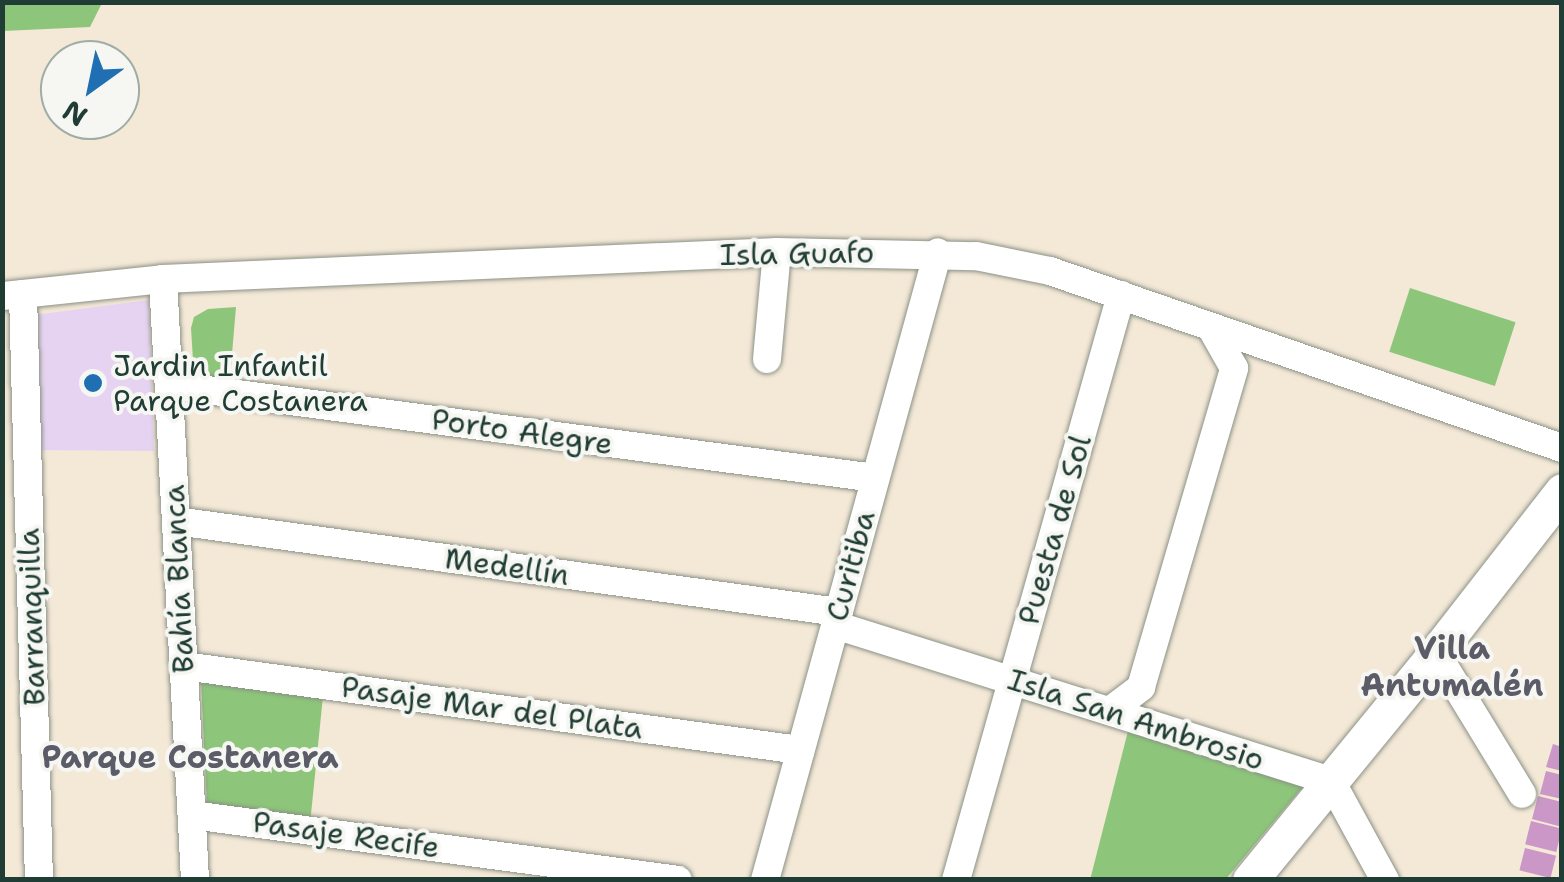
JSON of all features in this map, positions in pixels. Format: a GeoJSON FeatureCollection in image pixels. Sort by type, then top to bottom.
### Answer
{"type":"FeatureCollection","features":[{"type":"Feature","properties":{"kind":"street","name":"Isla Guafo"},"geometry":{"type":"LineString","coordinates":[[13,295],[163,279],[777,252],[938,252],[1013,262],[1121,295],[1562,448]]}},
{"type":"Feature","properties":{"kind":"street"},"geometry":{"type":"LineString","coordinates":[[767,359],[777,252]]}},
{"type":"Feature","properties":{"kind":"street","name":"Curitiba"},"geometry":{"type":"LineString","coordinates":[[764,880],[938,252]]}},
{"type":"Feature","properties":{"kind":"street","name":"Bahía Blanca"},"geometry":{"type":"LineString","coordinates":[[163,279],[194,880]]}},
{"type":"Feature","properties":{"kind":"street","name":"Barranquilla"},"geometry":{"type":"LineString","coordinates":[[13,295],[39,880]]}},
{"type":"Feature","properties":{"kind":"street","name":"Puesta de Sol"},"geometry":{"type":"LineString","coordinates":[[956,880],[1121,295]]}},
{"type":"Feature","properties":{"kind":"street"},"geometry":{"type":"LineString","coordinates":[[1112,710],[1141,687],[1234,368],[1213,330]]}},
{"type":"Feature","properties":{"kind":"street","name":"Porto Alegre"},"geometry":{"type":"LineString","coordinates":[[169,385],[876,478]]}},
{"type":"Feature","properties":{"kind":"street"},"geometry":{"type":"LineString","coordinates":[[1250,880],[1436,653],[1562,490]]}},
{"type":"Feature","properties":{"kind":"street","name":"Medellín"},"geometry":{"type":"LineString","coordinates":[[176,521],[837,618]]}},
{"type":"Feature","properties":{"kind":"street","name":"Isla San Ambrosio"},"geometry":{"type":"LineString","coordinates":[[837,618],[1012,680],[1330,782]]}},
{"type":"Feature","properties":{"kind":"street"},"geometry":{"type":"LineString","coordinates":[[1436,653],[1522,794]]}},
{"type":"Feature","properties":{"kind":"street","name":"Pasaje Mar del Plata"},"geometry":{"type":"LineString","coordinates":[[184,666],[800,750]]}},
{"type":"Feature","properties":{"kind":"street"},"geometry":{"type":"LineString","coordinates":[[1330,782],[1385,880]]}},
{"type":"Feature","properties":{"kind":"street","name":"Pasaje Recife"},"geometry":{"type":"LineString","coordinates":[[192,815],[678,880]]}},
{"type":"Feature","properties":{"kind":"shaded area","name":"Jardin Infantil Parque Costanera"},"geometry":{"type":"Polygon","coordinates":[[[149,300],[154,451],[33,450],[34,315],[149,300]]]}},
{"type":"Feature","properties":{"kind":"green space"},"geometry":{"type":"Polygon","coordinates":[[[3,2],[102,3],[90,27],[3,31],[3,2]]]}},
{"type":"Feature","properties":{"kind":"green space"},"geometry":{"type":"Polygon","coordinates":[[[1410,288],[1516,322],[1495,386],[1389,352],[1410,288]]]}},
{"type":"Feature","properties":{"kind":"green space"},"geometry":{"type":"Polygon","coordinates":[[[236,307],[229,389],[194,376],[191,328],[194,317],[208,309],[236,307]]]}},
{"type":"Feature","properties":{"kind":"green space"},"geometry":{"type":"Polygon","coordinates":[[[201,681],[323,696],[310,824],[207,807],[201,681]]]}},
{"type":"Feature","properties":{"kind":"green space"},"geometry":{"type":"Polygon","coordinates":[[[1128,731],[1306,783],[1226,879],[1090,880],[1128,731]]]}},
{"type":"Feature","properties":{"kind":"building"},"geometry":{"type":"Polygon","coordinates":[[[1553,744],[1562,747],[1562,771],[1546,767],[1553,744]]]}},
{"type":"Feature","properties":{"kind":"building"},"geometry":{"type":"Polygon","coordinates":[[[1546,771],[1562,775],[1562,799],[1540,794],[1546,771]]]}},
{"type":"Feature","properties":{"kind":"building"},"geometry":{"type":"Polygon","coordinates":[[[1538,796],[1562,802],[1562,827],[1532,819],[1538,796]]]}},
{"type":"Feature","properties":{"kind":"building"},"geometry":{"type":"Polygon","coordinates":[[[1531,821],[1562,829],[1556,852],[1525,844],[1531,821]]]}},
{"type":"Feature","properties":{"kind":"building"},"geometry":{"type":"Polygon","coordinates":[[[1525,848],[1556,856],[1550,878],[1519,870],[1525,848]]]}},
{"type":"Feature","properties":{"kind":"place","name":"Jardin Infantil Parque Costanera"},"geometry":{"type":"Point","coordinates":[93,383]}},
{"type":"Feature","properties":{"kind":"district","name":"Villa Antumalén"},"geometry":{"type":"Point","coordinates":[1452,668]}},
{"type":"Feature","properties":{"kind":"district","name":"Parque Costanera"},"geometry":{"type":"Point","coordinates":[190,757]}}]}
